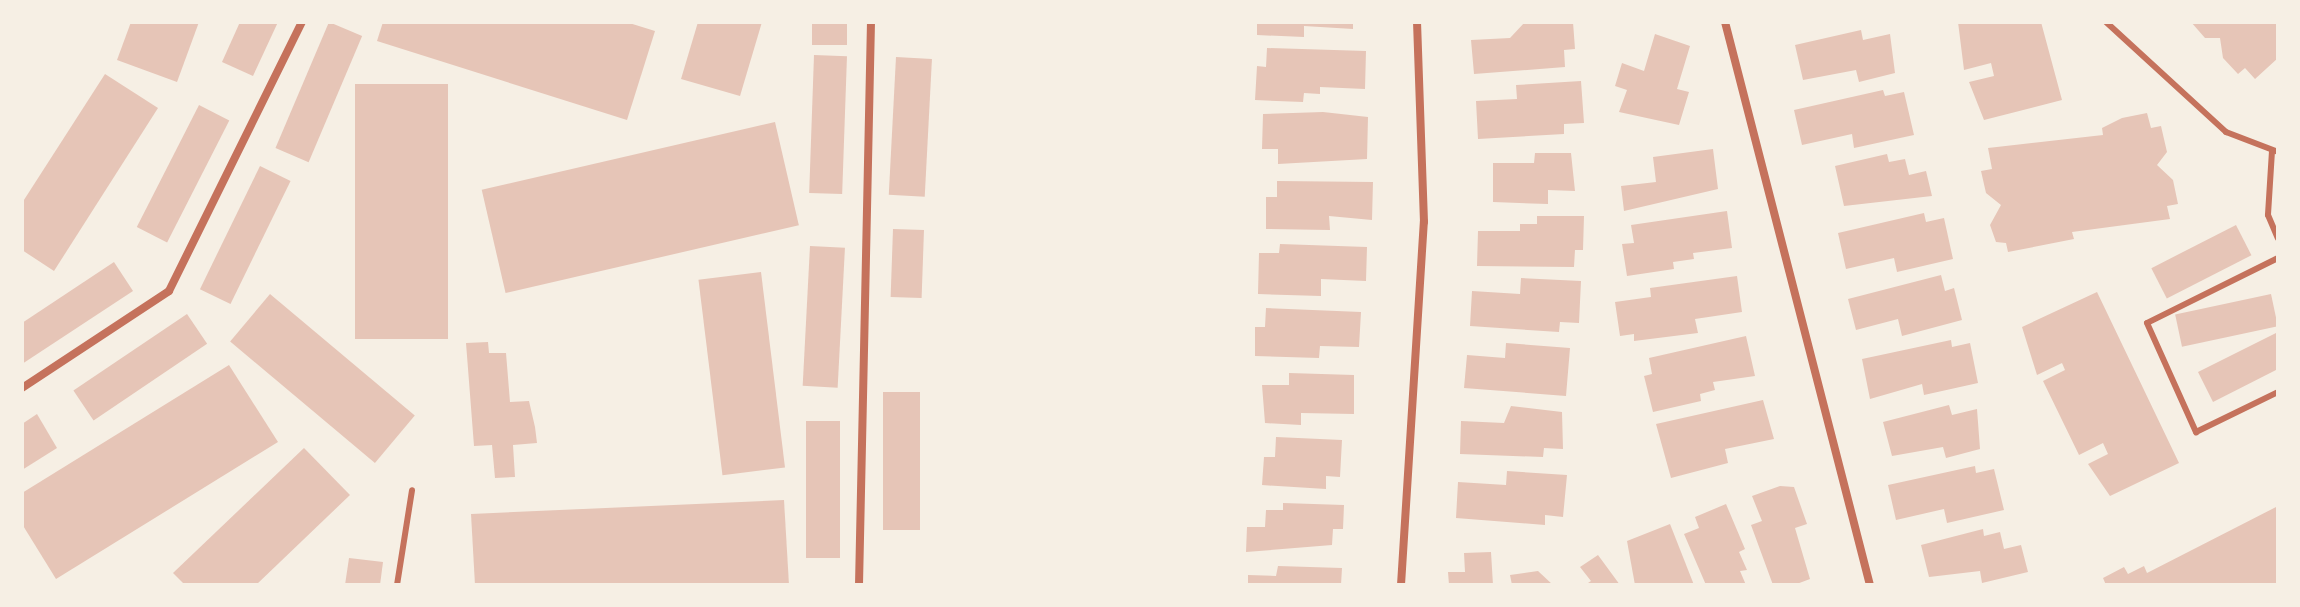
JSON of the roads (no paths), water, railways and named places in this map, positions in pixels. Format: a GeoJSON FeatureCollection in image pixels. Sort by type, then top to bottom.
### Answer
{"type":"FeatureCollection","features":[{"type":"Feature","properties":{"kind":"street"},"geometry":{"type":"LineString","coordinates":[[22,388],[169,291],[302,22]]}},
{"type":"Feature","properties":{"kind":"street"},"geometry":{"type":"LineString","coordinates":[[859,585],[871,22]]}},
{"type":"Feature","properties":{"kind":"street"},"geometry":{"type":"LineString","coordinates":[[1401,585],[1424,222],[1417,22]]}},
{"type":"Feature","properties":{"kind":"street"},"geometry":{"type":"LineString","coordinates":[[1725,22],[1870,585]]}},
{"type":"Feature","properties":{"kind":"lane"},"geometry":{"type":"LineString","coordinates":[[2106,22],[2226,132],[2275,151],[2268,215],[2278,238]]}},
{"type":"Feature","properties":{"kind":"lane"},"geometry":{"type":"LineString","coordinates":[[2278,258],[2147,323],[2196,432],[2278,392]]}},
{"type":"Feature","properties":{"kind":"lane"},"geometry":{"type":"LineString","coordinates":[[397,585],[412,490]]}}]}
